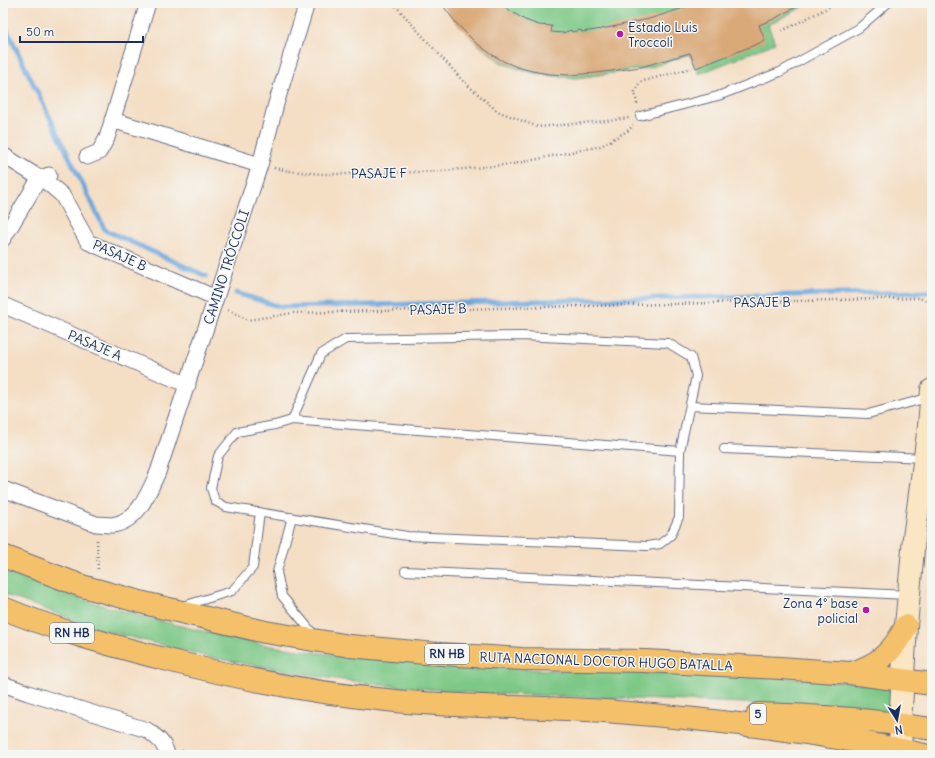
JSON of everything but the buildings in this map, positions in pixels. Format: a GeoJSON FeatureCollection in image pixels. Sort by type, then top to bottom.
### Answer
{"type":"FeatureCollection","features":[{"type":"Feature","properties":{"kind":"highway","name":"RUTA NACIONAL DOCTOR HUGO BATALLA"},"geometry":{"type":"LineString","coordinates":[[3,556],[82,586],[169,610],[265,632],[350,646],[425,653],[522,659],[645,661],[850,673],[932,684]]}},
{"type":"Feature","properties":{"kind":"highway","name":"RN HB"},"geometry":{"type":"LineString","coordinates":[[3,608],[76,634],[142,653],[273,684],[340,695],[466,706],[615,712],[764,727],[847,739],[901,752],[924,755]]}},
{"type":"Feature","properties":{"kind":"highway"},"geometry":{"type":"LineString","coordinates":[[850,673],[865,669],[884,656],[899,640],[906,626]]}},
{"type":"Feature","properties":{"kind":"highway","name":"5"},"geometry":{"type":"LineString","coordinates":[[615,712],[782,714],[823,716],[932,729]]}},
{"type":"Feature","properties":{"kind":"highway"},"geometry":{"type":"LineString","coordinates":[[847,739],[857,750],[872,755]]}},
{"type":"Feature","properties":{"kind":"street"},"geometry":{"type":"LineString","coordinates":[[87,157],[99,152],[107,138],[148,3]]}},
{"type":"Feature","properties":{"kind":"street","name":"CAMINO TRÓCCOLI"},"geometry":{"type":"LineString","coordinates":[[96,524],[112,525],[125,521],[143,504],[158,472],[260,165],[276,104],[307,3]]}},
{"type":"Feature","properties":{"kind":"street"},"geometry":{"type":"LineString","coordinates":[[112,120],[260,165]]}},
{"type":"Feature","properties":{"kind":"street","name":"PASAJE B"},"geometry":{"type":"LineString","coordinates":[[3,155],[46,176],[49,184],[62,195],[88,242],[216,298]]}},
{"type":"Feature","properties":{"kind":"street"},"geometry":{"type":"LineString","coordinates":[[3,239],[46,176]]}},
{"type":"Feature","properties":{"kind":"street","name":"PASAJE A"},"geometry":{"type":"LineString","coordinates":[[3,305],[188,385]]}},
{"type":"Feature","properties":{"kind":"street"},"geometry":{"type":"LineString","coordinates":[[901,752],[900,724],[906,626],[909,595],[923,535],[925,458],[931,426],[932,390]]}},
{"type":"Feature","properties":{"kind":"street"},"geometry":{"type":"LineString","coordinates":[[3,489],[96,524]]}},
{"type":"Feature","properties":{"kind":"street"},"geometry":{"type":"LineString","coordinates":[[3,684],[147,730],[161,740],[167,755]]}},
{"type":"Feature","properties":{"kind":"lane"},"geometry":{"type":"LineString","coordinates":[[640,116],[718,96],[780,72],[859,28],[888,3]]}},
{"type":"Feature","properties":{"kind":"lane"},"geometry":{"type":"LineString","coordinates":[[292,420],[321,354],[346,339],[522,336],[668,343],[691,357],[696,376],[680,451],[679,517],[671,535],[660,544],[647,546],[407,536],[226,507],[215,501],[211,488],[218,456],[237,432],[275,425],[292,420],[680,451]]}},
{"type":"Feature","properties":{"kind":"lane"},"geometry":{"type":"LineString","coordinates":[[690,406],[868,414],[932,396]]}},
{"type":"Feature","properties":{"kind":"lane"},"geometry":{"type":"LineString","coordinates":[[724,449],[925,458]]}},
{"type":"Feature","properties":{"kind":"lane"},"geometry":{"type":"LineString","coordinates":[[169,610],[232,591],[253,567],[260,512]]}},
{"type":"Feature","properties":{"kind":"lane"},"geometry":{"type":"LineString","coordinates":[[292,517],[277,572],[282,596],[319,641]]}},
{"type":"Feature","properties":{"kind":"lane"},"geometry":{"type":"LineString","coordinates":[[405,571],[909,595]]}},
{"type":"Feature","properties":{"kind":"path"},"geometry":{"type":"LineString","coordinates":[[393,3],[462,80],[497,111],[538,127],[606,121],[640,116],[635,92],[640,82],[649,78],[691,68]]}},
{"type":"Feature","properties":{"kind":"path"},"geometry":{"type":"LineString","coordinates":[[782,31],[836,3]]}},
{"type":"Feature","properties":{"kind":"path","name":"PASAJE F"},"geometry":{"type":"LineString","coordinates":[[260,165],[289,171],[310,173],[360,174],[443,171],[514,164],[601,146],[629,130],[640,116]]}},
{"type":"Feature","properties":{"kind":"path","name":"PASAJE B"},"geometry":{"type":"LineString","coordinates":[[216,298],[228,310],[248,320],[293,314],[512,307],[919,298],[932,303]]}},
{"type":"Feature","properties":{"kind":"path"},"geometry":{"type":"LineString","coordinates":[[96,524],[100,591]]}},
{"type":"Feature","properties":{"kind":"green space","name":"Estadio Luis Troccoli"},"geometry":{"type":"Polygon","coordinates":[[[442,3],[810,3],[768,25],[775,43],[699,74],[690,54],[649,68],[576,78],[524,71],[502,63],[476,43],[442,3]]]}},
{"type":"Feature","properties":{"kind":"green space"},"geometry":{"type":"Polygon","coordinates":[[[3,571],[84,600],[144,617],[271,646],[357,658],[542,670],[740,675],[848,682],[891,688],[889,713],[825,706],[475,693],[381,685],[329,678],[213,658],[99,629],[3,594],[3,571]]]}},
{"type":"Feature","properties":{"kind":"waterway"},"geometry":{"type":"LineString","coordinates":[[3,22],[105,230],[206,276]]}},
{"type":"Feature","properties":{"kind":"waterway"},"geometry":{"type":"LineString","coordinates":[[236,293],[281,307],[927,292]]}},
{"type":"Feature","properties":{"kind":"place","name":"Estadio Luis Troccoli"},"geometry":{"type":"Point","coordinates":[620,34]}},
{"type":"Feature","properties":{"kind":"place","name":"Zona 4° base policial"},"geometry":{"type":"Point","coordinates":[866,610]}}]}
